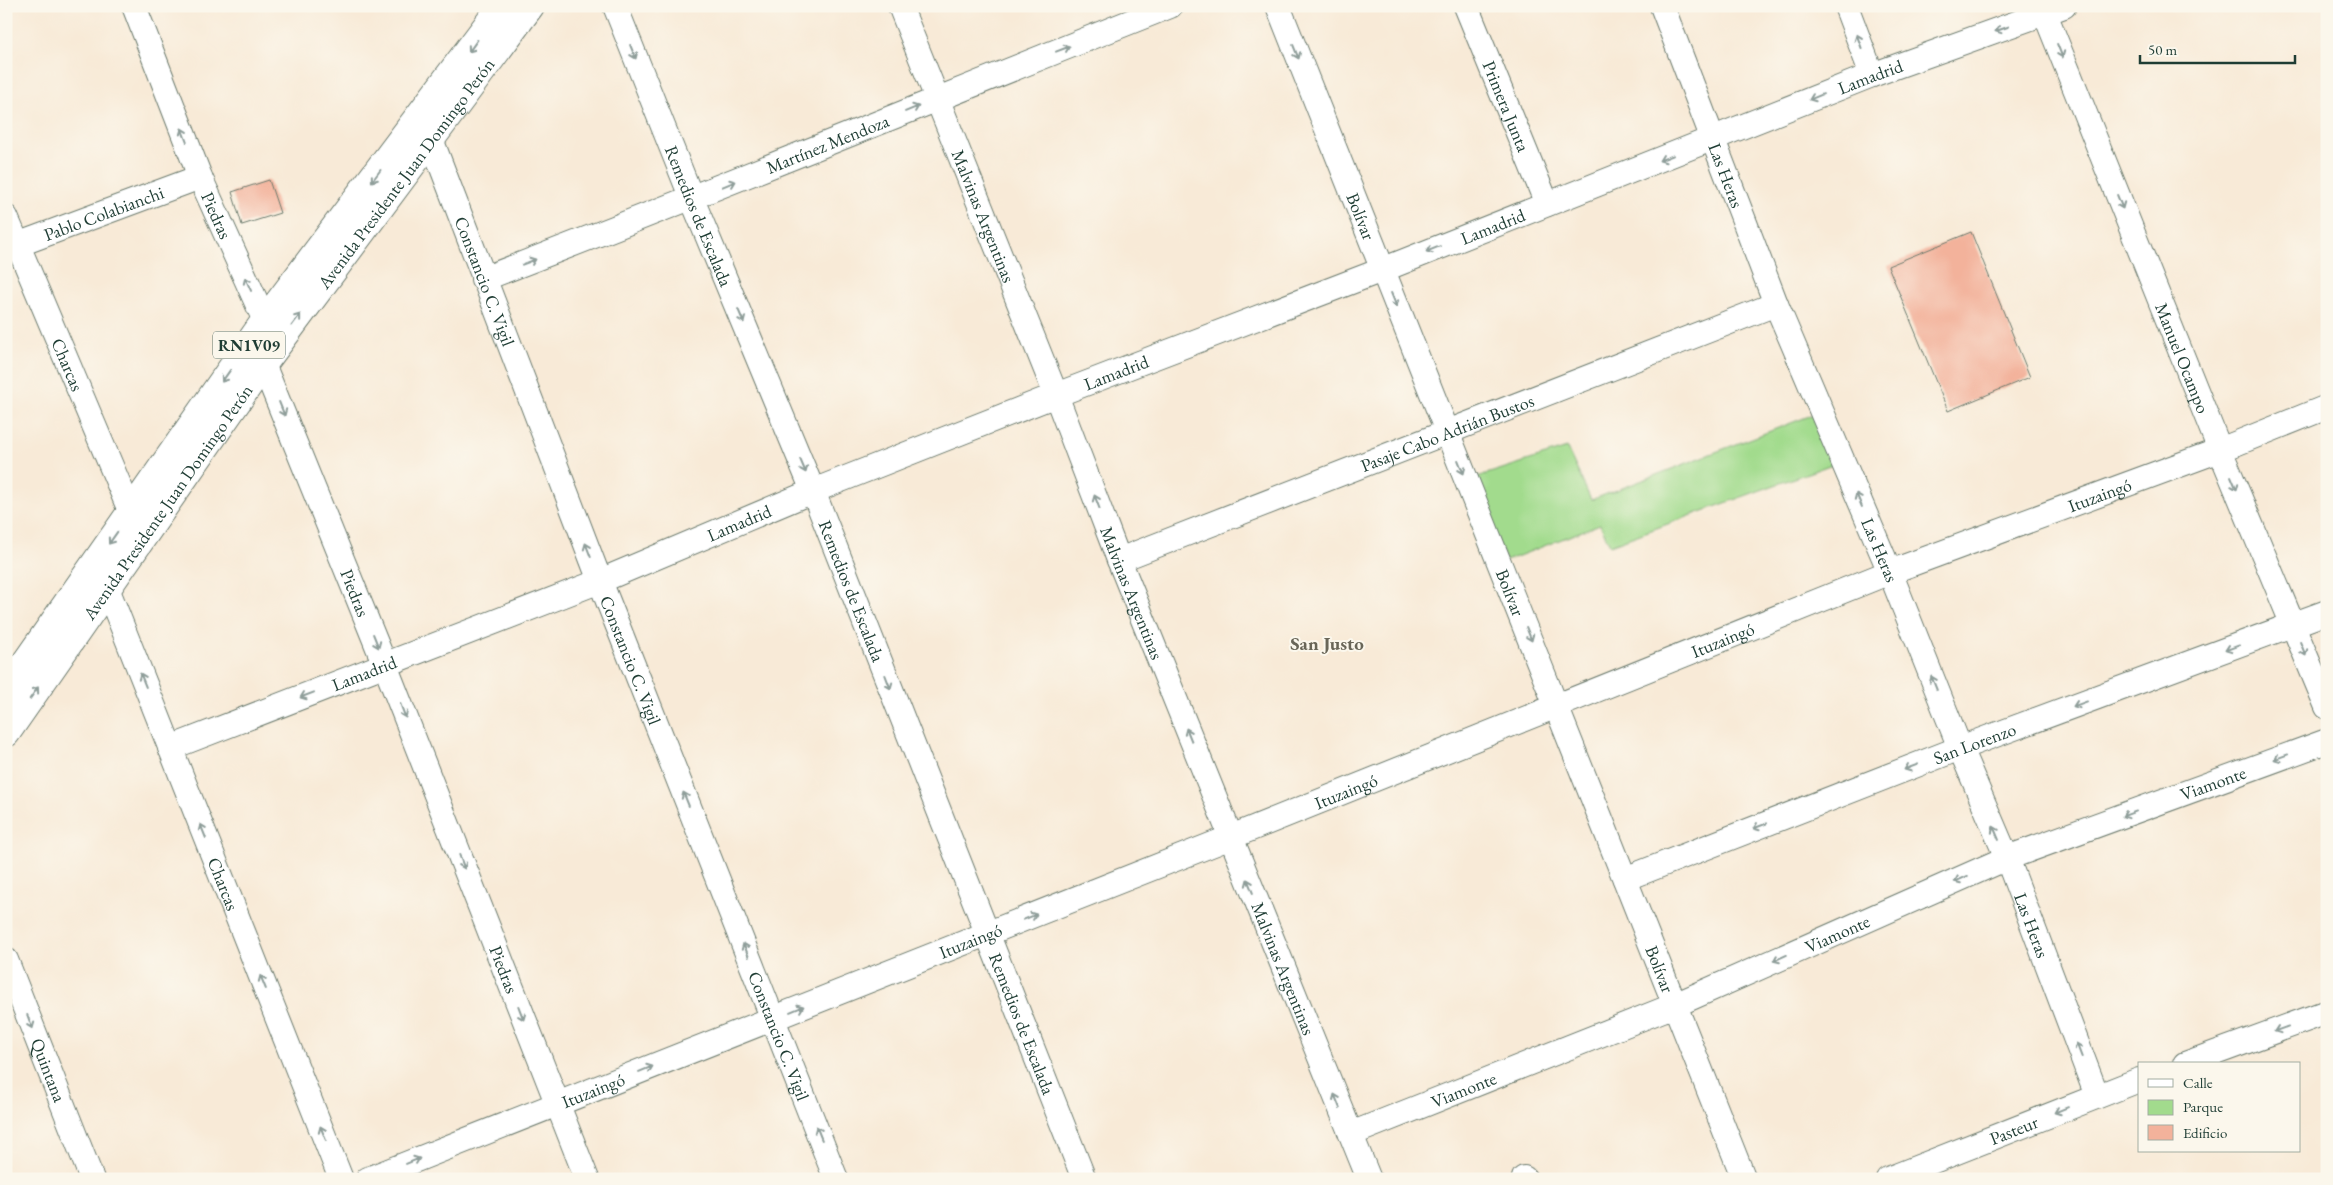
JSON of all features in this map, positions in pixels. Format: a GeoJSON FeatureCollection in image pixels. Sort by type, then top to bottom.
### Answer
{"type":"FeatureCollection","features":[{"type":"Feature","properties":{"kind":"main road","name":"Avenida Presidente Juan Domingo Perón"},"geometry":{"type":"LineString","coordinates":[[6,691],[265,321],[502,6]]}},
{"type":"Feature","properties":{"kind":"main road","name":"Avenida Presidente Juan Domingo Perón"},"geometry":{"type":"LineString","coordinates":[[6,733],[263,364],[530,6]]}},
{"type":"Feature","properties":{"kind":"street","name":"Piedras"},"geometry":{"type":"LineString","coordinates":[[134,6],[200,177],[265,321],[263,364],[386,665],[556,1104],[587,1179]]}},
{"type":"Feature","properties":{"kind":"street","name":"Remedios de Escalada"},"geometry":{"type":"LineString","coordinates":[[615,6],[692,199],[813,491],[1084,1179]]}},
{"type":"Feature","properties":{"kind":"street","name":"Malvinas Argentinas"},"geometry":{"type":"LineString","coordinates":[[900,6],[1056,394],[1119,560],[1369,1179]]}},
{"type":"Feature","properties":{"kind":"street","name":"Martínez Mendoza"},"geometry":{"type":"LineString","coordinates":[[483,279],[692,199],[1170,6]]}},
{"type":"Feature","properties":{"kind":"street","name":"Bolívar"},"geometry":{"type":"LineString","coordinates":[[1278,6],[1744,1179]]}},
{"type":"Feature","properties":{"kind":"street","name":"Primera Junta"},"geometry":{"type":"LineString","coordinates":[[1466,6],[1547,204]]}},
{"type":"Feature","properties":{"kind":"street","name":"Las Heras"},"geometry":{"type":"LineString","coordinates":[[1662,6],[1776,304],[1890,572],[1960,748],[2007,858],[2097,1096]]}},
{"type":"Feature","properties":{"kind":"street"},"geometry":{"type":"LineString","coordinates":[[1846,6],[1872,75]]}},
{"type":"Feature","properties":{"kind":"street","name":"Lamadrid"},"geometry":{"type":"LineString","coordinates":[[170,748],[600,580],[813,491],[1056,394],[1382,270],[1872,75],[2050,9]]}},
{"type":"Feature","properties":{"kind":"street","name":"Manuel Ocampo"},"geometry":{"type":"LineString","coordinates":[[2050,9],[2220,450],[2327,707]]}},
{"type":"Feature","properties":{"kind":"street","name":"Constancio C. Vigil"},"geometry":{"type":"LineString","coordinates":[[431,139],[483,279],[600,580],[836,1179]]}},
{"type":"Feature","properties":{"kind":"street","name":"Pablo Colabianchi"},"geometry":{"type":"LineString","coordinates":[[12,247],[200,177]]}},
{"type":"Feature","properties":{"kind":"street","name":"Charcas"},"geometry":{"type":"LineString","coordinates":[[6,217],[12,247],[131,513]]}},
{"type":"Feature","properties":{"kind":"street","name":"Pasaje Cabo Adrián Bustos"},"geometry":{"type":"LineString","coordinates":[[1119,560],[1776,304]]}},
{"type":"Feature","properties":{"kind":"street","name":"Ituzaingó"},"geometry":{"type":"LineString","coordinates":[[368,1179],[1558,707],[1890,572],[2220,450],[2327,407]]}},
{"type":"Feature","properties":{"kind":"street","name":"Charcas"},"geometry":{"type":"LineString","coordinates":[[107,588],[341,1179]]}},
{"type":"Feature","properties":{"kind":"street","name":"San Lorenzo"},"geometry":{"type":"LineString","coordinates":[[1625,879],[1960,748],[2327,612]]}},
{"type":"Feature","properties":{"kind":"street","name":"Viamonte"},"geometry":{"type":"LineString","coordinates":[[1351,1134],[1675,1005],[2007,858],[2327,741]]}},
{"type":"Feature","properties":{"kind":"street","name":"Quintana"},"geometry":{"type":"LineString","coordinates":[[6,960],[92,1179]]}},
{"type":"Feature","properties":{"kind":"street"},"geometry":{"type":"LineString","coordinates":[[2190,1062],[2327,1012]]}},
{"type":"Feature","properties":{"kind":"street","name":"Pasteur"},"geometry":{"type":"LineString","coordinates":[[1888,1179],[2138,1080]]}},
{"type":"Feature","properties":{"kind":"green space"},"geometry":{"type":"Polygon","coordinates":[[[1817,413],[1838,462],[1610,545],[1600,524],[1506,561],[1471,479],[1567,448],[1591,500],[1817,413]]]}},
{"type":"Feature","properties":{"kind":"building"},"geometry":{"type":"Polygon","coordinates":[[[269,180],[280,213],[242,225],[232,192],[269,180]]]}},
{"type":"Feature","properties":{"kind":"building"},"geometry":{"type":"Polygon","coordinates":[[[1971,232],[2030,377],[1948,411],[1888,266],[1971,232]]]}},
{"type":"Feature","properties":{"kind":"district","name":"San Justo"},"geometry":{"type":"Point","coordinates":[1327,643]}}]}
